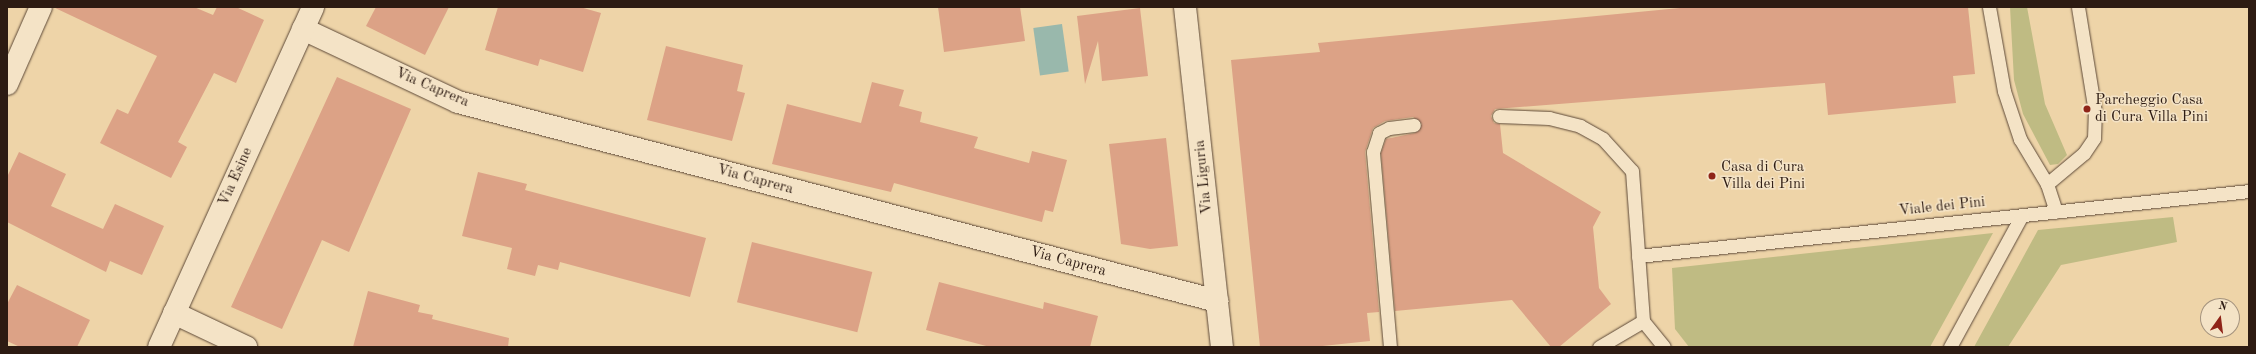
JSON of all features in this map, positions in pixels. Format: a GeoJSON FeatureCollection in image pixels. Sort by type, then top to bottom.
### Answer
{"type":"FeatureCollection","features":[{"type":"Feature","properties":{"kind":"street"},"geometry":{"type":"LineString","coordinates":[[7,84],[41,7]]}},
{"type":"Feature","properties":{"kind":"street","name":"Via Esine"},"geometry":{"type":"LineString","coordinates":[[159,347],[312,7]]}},
{"type":"Feature","properties":{"kind":"street","name":"Via Liguria"},"geometry":{"type":"LineString","coordinates":[[1185,7],[1222,347]]}},
{"type":"Feature","properties":{"kind":"street","name":"Via Caprera"},"geometry":{"type":"LineString","coordinates":[[303,29],[458,102],[1217,301]]}},
{"type":"Feature","properties":{"kind":"street"},"geometry":{"type":"LineString","coordinates":[[174,313],[246,347]]}},
{"type":"Feature","properties":{"kind":"lane"},"geometry":{"type":"LineString","coordinates":[[1989,7],[2004,90],[2020,139],[2047,184],[2056,212]]}},
{"type":"Feature","properties":{"kind":"lane"},"geometry":{"type":"LineString","coordinates":[[2047,184],[2084,153],[2094,138],[2095,112],[2078,7]]}},
{"type":"Feature","properties":{"kind":"lane"},"geometry":{"type":"LineString","coordinates":[[1499,116],[1549,118],[1580,126],[1603,139],[1624,159],[1632,171],[1643,321],[1664,347]]}},
{"type":"Feature","properties":{"kind":"lane"},"geometry":{"type":"LineString","coordinates":[[1390,347],[1373,152],[1379,134],[1389,128],[1414,125]]}},
{"type":"Feature","properties":{"kind":"lane","name":"Viale dei Pini"},"geometry":{"type":"LineString","coordinates":[[1638,256],[2249,191]]}},
{"type":"Feature","properties":{"kind":"lane"},"geometry":{"type":"LineString","coordinates":[[1950,347],[2022,215]]}},
{"type":"Feature","properties":{"kind":"lane"},"geometry":{"type":"LineString","coordinates":[[1599,347],[1643,321]]}},
{"type":"Feature","properties":{"kind":"shaded area"},"geometry":{"type":"Polygon","coordinates":[[[2010,7],[2027,7],[2045,104],[2067,155],[2058,164],[2050,165],[2023,114],[2014,80],[2010,7]]]}},
{"type":"Feature","properties":{"kind":"shaded area"},"geometry":{"type":"Polygon","coordinates":[[[1062,24],[1069,72],[1040,76],[1033,28],[1062,24]]]}},
{"type":"Feature","properties":{"kind":"shaded area"},"geometry":{"type":"Polygon","coordinates":[[[2173,217],[2177,242],[2061,265],[2008,347],[1974,347],[2038,230],[2173,217]]]}},
{"type":"Feature","properties":{"kind":"shaded area"},"geometry":{"type":"Polygon","coordinates":[[[1993,233],[1930,347],[1689,347],[1675,329],[1672,268],[1993,233]]]}},
{"type":"Feature","properties":{"kind":"building"},"geometry":{"type":"Polygon","coordinates":[[[53,7],[194,7],[213,15],[217,7],[236,7],[264,20],[236,83],[214,73],[178,142],[187,147],[171,178],[100,143],[117,109],[128,114],[157,56],[53,7]]]}},
{"type":"Feature","properties":{"kind":"building"},"geometry":{"type":"Polygon","coordinates":[[[376,7],[449,7],[425,55],[366,26],[376,7]]]}},
{"type":"Feature","properties":{"kind":"building"},"geometry":{"type":"Polygon","coordinates":[[[498,7],[580,7],[601,13],[583,72],[540,59],[538,66],[485,50],[498,7]]]}},
{"type":"Feature","properties":{"kind":"building"},"geometry":{"type":"Polygon","coordinates":[[[938,7],[1020,7],[1025,41],[944,52],[938,7]]]}},
{"type":"Feature","properties":{"kind":"building"},"geometry":{"type":"Polygon","coordinates":[[[1690,7],[1968,7],[1975,74],[1953,76],[1956,103],[1828,115],[1825,83],[1495,109],[1491,116],[1494,123],[1500,124],[1503,153],[1601,212],[1593,227],[1599,288],[1611,304],[1559,347],[1551,347],[1512,300],[1395,311],[1381,153],[1386,139],[1415,133],[1422,124],[1413,117],[1385,121],[1373,128],[1365,152],[1379,312],[1367,313],[1370,341],[1313,347],[1260,347],[1231,60],[1320,52],[1318,43],[1690,7]]]}},
{"type":"Feature","properties":{"kind":"building"},"geometry":{"type":"Polygon","coordinates":[[[1140,8],[1148,76],[1102,81],[1098,41],[1085,84],[1077,16],[1140,8]]]}},
{"type":"Feature","properties":{"kind":"building"},"geometry":{"type":"Polygon","coordinates":[[[666,46],[743,65],[737,91],[745,93],[732,141],[647,120],[666,46]]]}},
{"type":"Feature","properties":{"kind":"building"},"geometry":{"type":"Polygon","coordinates":[[[337,77],[411,109],[349,252],[322,240],[282,329],[231,307],[337,77]]]}},
{"type":"Feature","properties":{"kind":"building"},"geometry":{"type":"Polygon","coordinates":[[[872,82],[904,90],[899,106],[922,112],[920,122],[978,137],[974,148],[1029,163],[1032,151],[1067,160],[1053,212],[1045,210],[1042,222],[894,183],[891,192],[772,164],[787,104],[861,123],[872,82]]]}},
{"type":"Feature","properties":{"kind":"building"},"geometry":{"type":"Polygon","coordinates":[[[1166,138],[1178,246],[1150,249],[1121,244],[1109,144],[1166,138]]]}},
{"type":"Feature","properties":{"kind":"building"},"geometry":{"type":"Polygon","coordinates":[[[19,152],[66,174],[51,206],[103,229],[115,204],[164,226],[142,275],[110,261],[106,272],[7,222],[7,177],[19,152]]]}},
{"type":"Feature","properties":{"kind":"building"},"geometry":{"type":"Polygon","coordinates":[[[478,172],[527,184],[525,190],[706,238],[690,297],[560,262],[558,270],[538,265],[535,276],[507,269],[512,248],[462,236],[478,172]]]}},
{"type":"Feature","properties":{"kind":"building"},"geometry":{"type":"Polygon","coordinates":[[[752,242],[872,272],[857,332],[737,302],[752,242]]]}},
{"type":"Feature","properties":{"kind":"building"},"geometry":{"type":"Polygon","coordinates":[[[939,282],[1043,309],[1044,302],[1098,316],[1090,347],[990,347],[926,330],[939,282]]]}},
{"type":"Feature","properties":{"kind":"building"},"geometry":{"type":"Polygon","coordinates":[[[17,285],[90,320],[77,347],[20,347],[7,341],[7,304],[17,285]]]}},
{"type":"Feature","properties":{"kind":"building"},"geometry":{"type":"Polygon","coordinates":[[[368,291],[420,305],[418,312],[433,315],[432,319],[509,338],[508,347],[353,347],[368,291]]]}},
{"type":"Feature","properties":{"kind":"place","name":"Parcheggio Casa di Cura Villa Pini"},"geometry":{"type":"Point","coordinates":[2087,109]}},
{"type":"Feature","properties":{"kind":"place","name":"Casa di Cura Villa dei Pini"},"geometry":{"type":"Point","coordinates":[1712,176]}}]}
